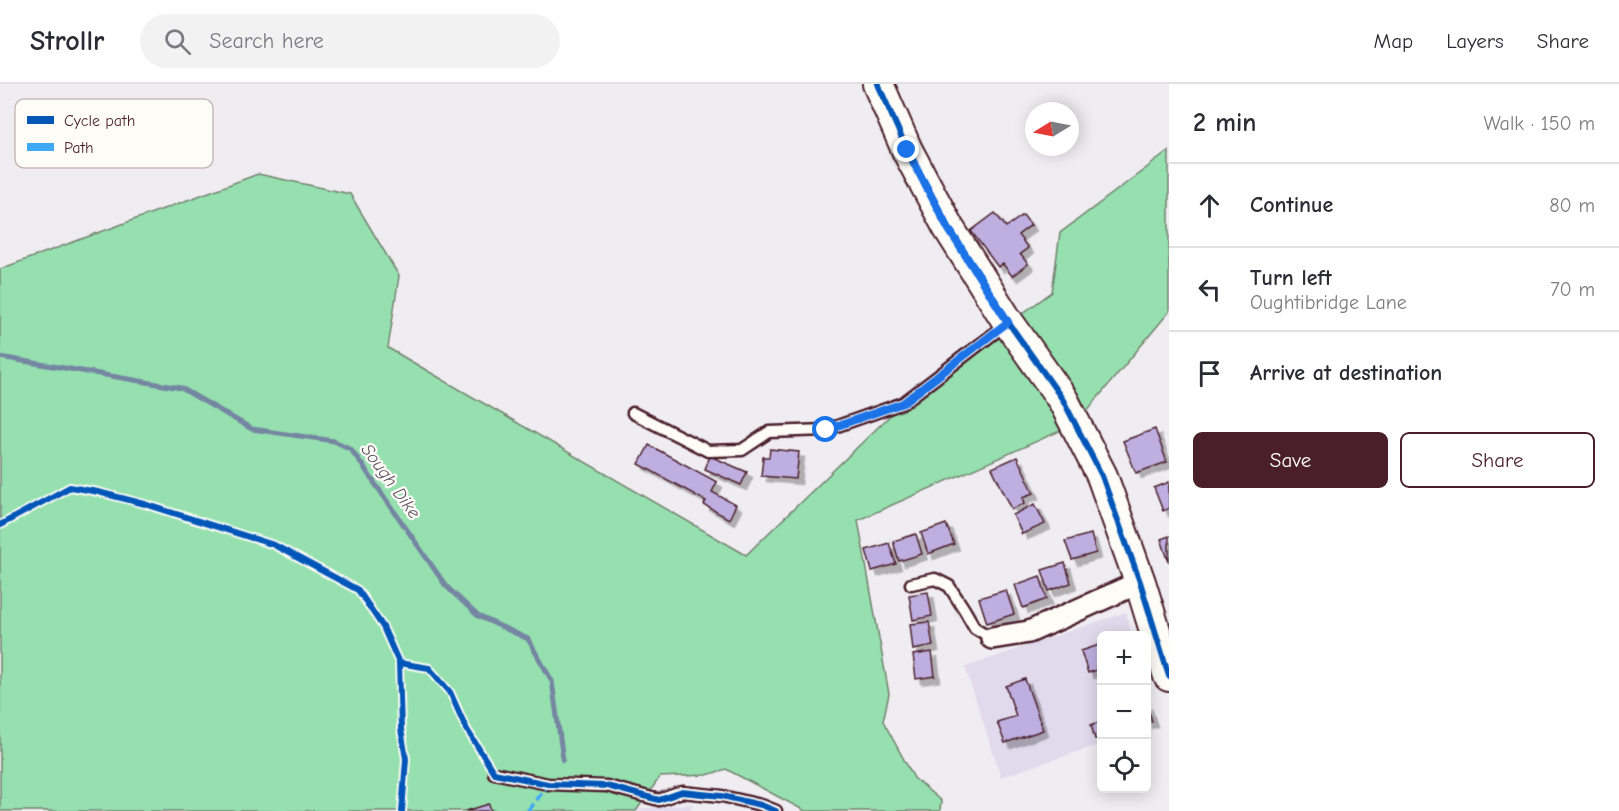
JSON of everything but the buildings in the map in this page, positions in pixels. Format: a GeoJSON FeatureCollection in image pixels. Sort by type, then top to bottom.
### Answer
{"type":"FeatureCollection","features":[{"type":"Feature","properties":{"kind":"street"},"geometry":{"type":"LineString","coordinates":[[878,84],[907,150],[948,228],[1008,322],[1064,400],[1102,476],[1140,582],[1169,676]]}},
{"type":"Feature","properties":{"kind":"street"},"geometry":{"type":"LineString","coordinates":[[992,638],[1029,632],[1140,582]]}},
{"type":"Feature","properties":{"kind":"lane"},"geometry":{"type":"LineString","coordinates":[[633,413],[708,451],[742,450],[769,432],[826,430],[903,403],[1008,322]]}},
{"type":"Feature","properties":{"kind":"lane"},"geometry":{"type":"LineString","coordinates":[[911,584],[935,579],[949,586],[975,628],[992,638]]}},
{"type":"Feature","properties":{"kind":"lane"},"geometry":{"type":"LineString","coordinates":[[494,773],[548,784],[607,786],[658,806],[682,792],[722,796],[776,811]]}},
{"type":"Feature","properties":{"kind":"shaded area"},"geometry":{"type":"Polygon","coordinates":[[[1126,612],[1131,631],[1097,631],[1097,745],[1001,777],[965,667],[1126,612]]]}},
{"type":"Feature","properties":{"kind":"shaded area"},"geometry":{"type":"Polygon","coordinates":[[[693,804],[689,811],[636,811],[637,809],[693,804]]]}},
{"type":"Feature","properties":{"kind":"green space"},"geometry":{"type":"Polygon","coordinates":[[[1169,151],[1169,312],[1076,424],[858,520],[889,694],[883,721],[914,778],[941,801],[940,811],[805,811],[726,769],[707,775],[660,777],[636,811],[0,811],[0,269],[258,174],[350,194],[399,276],[388,348],[746,555],[903,403],[1052,292],[1060,233],[1169,151]]]}},
{"type":"Feature","properties":{"kind":"waterway","name":"Sough Dike"},"geometry":{"type":"LineString","coordinates":[[0,357],[181,388],[252,429],[334,441],[351,449],[446,586],[478,616],[528,639],[552,681],[563,760]]}},
{"type":"Feature","properties":{"kind":"marked path"},"geometry":{"type":"LineString","coordinates":[[528,811],[548,784]]}},
{"type":"Feature","properties":{"kind":"cycle path"},"geometry":{"type":"LineString","coordinates":[[878,84],[907,150],[948,227],[1008,322],[1063,400],[1102,476],[1140,582],[1169,676]]}},
{"type":"Feature","properties":{"kind":"cycle path"},"geometry":{"type":"LineString","coordinates":[[0,525],[70,487],[98,492],[145,504],[274,545],[358,590],[383,627],[399,663],[401,729],[406,759],[402,811]]}},
{"type":"Feature","properties":{"kind":"cycle path"},"geometry":{"type":"LineString","coordinates":[[399,663],[429,668],[450,692],[466,728],[494,773],[548,784],[607,786],[659,800],[682,792],[722,796],[776,811]]}},
{"type":"Feature","properties":{"kind":"route"},"geometry":{"type":"LineString","coordinates":[[826,430],[903,403],[1008,322],[948,228],[907,150]]}}]}
